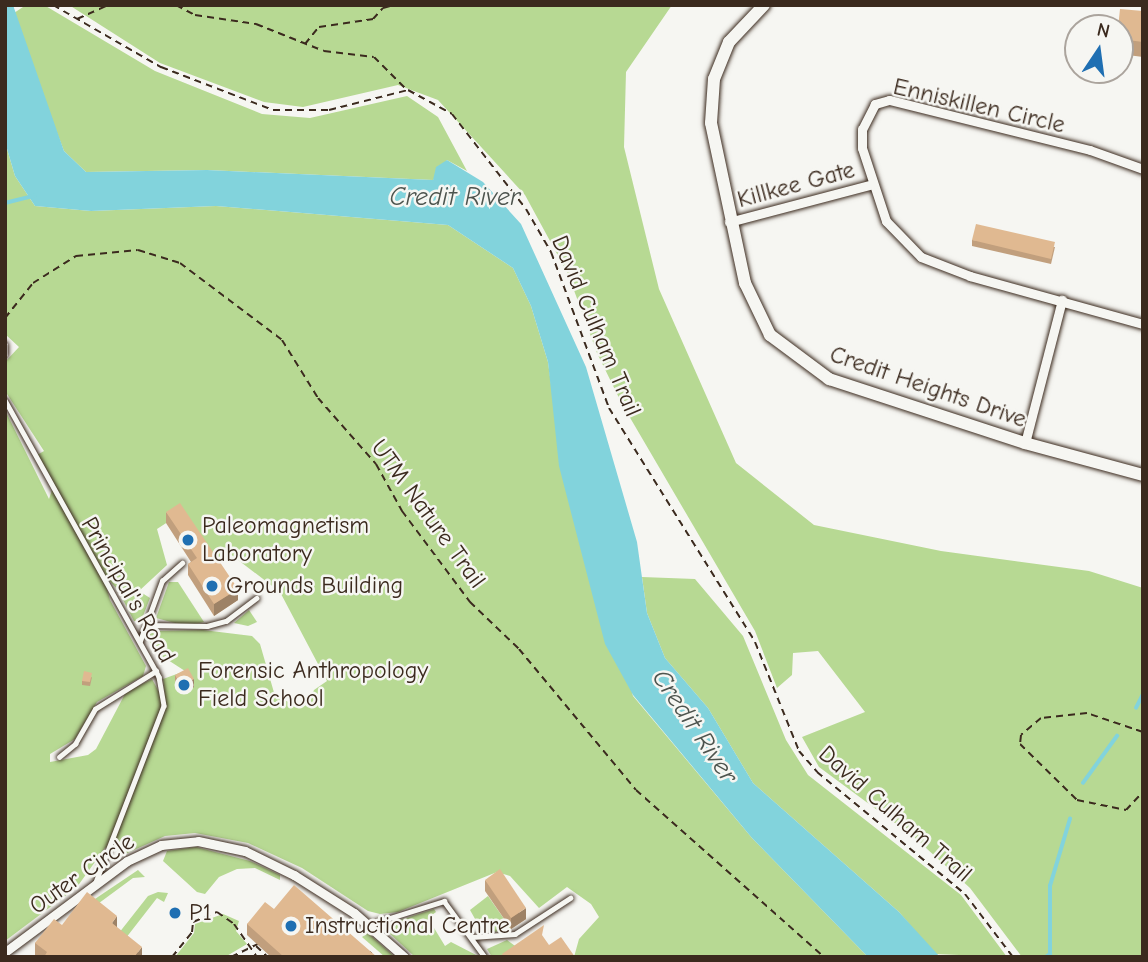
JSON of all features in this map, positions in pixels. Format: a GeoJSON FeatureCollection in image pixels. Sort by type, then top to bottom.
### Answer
{"type":"FeatureCollection","features":[{"type":"Feature","properties":{"kind":"street","name":"Credit Heights Drive"},"geometry":{"type":"LineString","coordinates":[[764,5],[729,42],[714,79],[711,135],[729,222],[754,309],[770,335],[792,355],[829,379],[1025,443],[1143,475]]}},
{"type":"Feature","properties":{"kind":"street","name":"Enniskillen Circle"},"geometry":{"type":"LineString","coordinates":[[1143,169],[1090,150],[889,100],[875,104],[862,129],[873,184],[892,231],[922,257],[970,276],[1143,324]]}},
{"type":"Feature","properties":{"kind":"street","name":"Killkee Gate"},"geometry":{"type":"LineString","coordinates":[[729,222],[873,184]]}},
{"type":"Feature","properties":{"kind":"street"},"geometry":{"type":"LineString","coordinates":[[1025,443],[1062,300]]}},
{"type":"Feature","properties":{"kind":"street","name":"Outer Circle"},"geometry":{"type":"LineString","coordinates":[[5,953],[95,884],[160,845],[214,842],[294,875],[368,925],[404,957]]}},
{"type":"Feature","properties":{"kind":"lane"},"geometry":{"type":"LineString","coordinates":[[5,344],[5,355]]}},
{"type":"Feature","properties":{"kind":"lane","name":"Principal's Road"},"geometry":{"type":"LineString","coordinates":[[5,400],[156,671],[163,706],[95,884]]}},
{"type":"Feature","properties":{"kind":"lane"},"geometry":{"type":"LineString","coordinates":[[140,642],[162,581],[182,563]]}},
{"type":"Feature","properties":{"kind":"lane"},"geometry":{"type":"LineString","coordinates":[[146,625],[207,626],[226,621],[256,598]]}},
{"type":"Feature","properties":{"kind":"lane"},"geometry":{"type":"LineString","coordinates":[[59,757],[75,744],[94,709],[156,671]]}},
{"type":"Feature","properties":{"kind":"lane"},"geometry":{"type":"LineString","coordinates":[[471,937],[514,934],[570,898]]}},
{"type":"Feature","properties":{"kind":"lane"},"geometry":{"type":"LineString","coordinates":[[368,925],[444,901],[485,957]]}},
{"type":"Feature","properties":{"kind":"path"},"geometry":{"type":"LineString","coordinates":[[52,5],[161,67],[273,110],[329,110],[408,90]]}},
{"type":"Feature","properties":{"kind":"path"},"geometry":{"type":"LineString","coordinates":[[76,20],[108,5]]}},
{"type":"Feature","properties":{"kind":"path","name":"David Culham Trail"},"geometry":{"type":"LineString","coordinates":[[176,5],[195,15],[256,24],[304,45],[374,57],[408,90],[452,114],[526,209],[573,302],[609,408],[755,642],[799,751],[817,772],[965,894],[1013,957]]}},
{"type":"Feature","properties":{"kind":"path"},"geometry":{"type":"LineString","coordinates":[[304,45],[319,27],[373,19],[383,8],[394,5]]}},
{"type":"Feature","properties":{"kind":"path","name":"UTM Nature Trail"},"geometry":{"type":"LineString","coordinates":[[5,318],[33,284],[75,256],[138,250],[180,263],[282,340],[318,398],[376,464],[402,511],[470,601],[519,649],[636,790],[824,957]]}},
{"type":"Feature","properties":{"kind":"path"},"geometry":{"type":"LineString","coordinates":[[1143,732],[1110,717],[1087,713],[1041,718],[1021,735],[1020,744],[1077,800],[1126,810],[1143,792]]}},
{"type":"Feature","properties":{"kind":"path"},"geometry":{"type":"LineString","coordinates":[[172,957],[192,932],[193,922],[216,912],[268,957]]}},
{"type":"Feature","properties":{"kind":"path"},"geometry":{"type":"LineString","coordinates":[[252,945],[257,957]]}},
{"type":"Feature","properties":{"kind":"path"},"geometry":{"type":"LineString","coordinates":[[231,957],[252,945],[269,950]]}},
{"type":"Feature","properties":{"kind":"path"},"geometry":{"type":"LineString","coordinates":[[367,957],[374,949]]}},
{"type":"Feature","properties":{"kind":"green space"},"geometry":{"type":"Polygon","coordinates":[[[26,5],[44,5],[155,71],[262,114],[310,118],[407,96],[438,117],[467,171],[447,160],[433,180],[207,170],[86,172],[64,151],[17,28],[14,13],[26,5]]]}},
{"type":"Feature","properties":{"kind":"green space"},"geometry":{"type":"Polygon","coordinates":[[[69,5],[672,5],[626,72],[624,147],[659,289],[736,463],[814,525],[941,551],[1089,571],[1143,588],[1143,957],[1022,957],[970,888],[915,838],[819,767],[802,737],[865,712],[818,651],[793,653],[792,675],[777,688],[755,631],[622,404],[597,353],[568,274],[525,195],[438,100],[398,85],[303,107],[264,102],[160,63],[69,5]]]}},
{"type":"Feature","properties":{"kind":"green space"},"geometry":{"type":"Polygon","coordinates":[[[5,142],[15,176],[35,206],[91,211],[216,206],[448,225],[513,268],[531,306],[548,362],[554,406],[633,696],[752,838],[868,957],[574,957],[579,939],[599,917],[591,904],[567,887],[539,908],[510,876],[497,872],[398,912],[380,914],[368,911],[302,868],[248,843],[195,833],[165,836],[123,855],[112,845],[105,848],[77,887],[5,941],[5,410],[49,499],[53,487],[37,455],[44,451],[5,391],[5,362],[19,347],[5,334],[5,142]],[[180,514],[157,529],[167,565],[139,591],[150,598],[141,621],[134,621],[118,590],[103,574],[110,600],[146,666],[143,676],[97,702],[75,739],[50,754],[50,762],[88,755],[96,749],[126,692],[152,679],[166,705],[163,679],[185,671],[154,651],[148,638],[151,631],[203,630],[252,636],[260,644],[275,696],[300,707],[307,705],[314,690],[327,681],[280,592],[229,553],[211,560],[180,514]]]}},
{"type":"Feature","properties":{"kind":"green space"},"geometry":{"type":"Polygon","coordinates":[[[642,577],[695,579],[743,636],[786,740],[808,775],[961,895],[1007,957],[935,954],[899,912],[753,783],[708,708],[665,658],[647,613],[642,577]]]}},
{"type":"Feature","properties":{"kind":"green space"},"geometry":{"type":"Polygon","coordinates":[[[169,582],[178,582],[204,622],[186,626],[156,618],[169,582]]]}},
{"type":"Feature","properties":{"kind":"green space"},"geometry":{"type":"Polygon","coordinates":[[[249,610],[257,622],[248,626],[234,623],[249,610]]]}},
{"type":"Feature","properties":{"kind":"green space"},"geometry":{"type":"Polygon","coordinates":[[[196,847],[250,861],[280,875],[280,880],[255,868],[237,869],[219,877],[205,894],[197,892],[163,861],[167,851],[196,847]]]}},
{"type":"Feature","properties":{"kind":"green space"},"geometry":{"type":"Polygon","coordinates":[[[138,870],[145,877],[133,878],[91,909],[89,903],[138,870]]]}},
{"type":"Feature","properties":{"kind":"green space"},"geometry":{"type":"Polygon","coordinates":[[[158,892],[168,893],[164,902],[157,898],[122,943],[115,938],[148,896],[158,892]]]}},
{"type":"Feature","properties":{"kind":"green space"},"geometry":{"type":"Polygon","coordinates":[[[488,896],[511,929],[488,933],[479,926],[470,910],[488,896]]]}},
{"type":"Feature","properties":{"kind":"green space"},"geometry":{"type":"Polygon","coordinates":[[[434,909],[436,912],[428,918],[445,946],[451,942],[480,957],[415,957],[387,931],[388,924],[434,909]]]}},
{"type":"Feature","properties":{"kind":"green space"},"geometry":{"type":"Polygon","coordinates":[[[223,914],[239,921],[236,931],[247,944],[225,957],[175,957],[194,933],[195,924],[223,914]]]}},
{"type":"Feature","properties":{"kind":"green space"},"geometry":{"type":"Polygon","coordinates":[[[368,933],[395,957],[385,957],[362,937],[368,933]]]}},
{"type":"Feature","properties":{"kind":"green space"},"geometry":{"type":"Polygon","coordinates":[[[507,940],[522,951],[514,957],[492,957],[487,949],[507,940]]]}},
{"type":"Feature","properties":{"kind":"water","name":"Credit River"},"geometry":{"type":"Polygon","coordinates":[[[5,5],[13,5],[64,151],[86,172],[207,170],[433,180],[436,167],[447,160],[483,182],[521,224],[586,367],[637,542],[647,613],[665,658],[708,708],[753,783],[899,912],[940,957],[868,957],[752,838],[633,695],[605,644],[559,466],[548,362],[531,306],[513,268],[448,225],[216,206],[91,211],[35,206],[15,176],[5,142],[5,5]]]}},
{"type":"Feature","properties":{"kind":"building"},"geometry":{"type":"Polygon","coordinates":[[[1120,9],[1143,11],[1143,42],[1134,41],[1134,14],[1119,14],[1120,9]]]}},
{"type":"Feature","properties":{"kind":"building"},"geometry":{"type":"Polygon","coordinates":[[[976,224],[1055,242],[1051,259],[972,240],[976,224]]]}},
{"type":"Feature","properties":{"kind":"building"},"geometry":{"type":"Polygon","coordinates":[[[180,503],[238,589],[214,604],[188,564],[197,558],[166,512],[180,503]]]}},
{"type":"Feature","properties":{"kind":"building"},"geometry":{"type":"Polygon","coordinates":[[[188,668],[194,679],[181,686],[175,675],[188,668]]]}},
{"type":"Feature","properties":{"kind":"building"},"geometry":{"type":"Polygon","coordinates":[[[84,671],[92,673],[90,682],[82,681],[84,671]]]}},
{"type":"Feature","properties":{"kind":"building"},"geometry":{"type":"Polygon","coordinates":[[[500,869],[526,908],[511,918],[485,880],[500,869]]]}},
{"type":"Feature","properties":{"kind":"building","name":"Instructional Centre"},"geometry":{"type":"Polygon","coordinates":[[[294,885],[377,957],[284,957],[247,924],[265,902],[274,909],[294,885]]]}},
{"type":"Feature","properties":{"kind":"building"},"geometry":{"type":"Polygon","coordinates":[[[87,892],[117,916],[112,923],[142,947],[134,957],[44,957],[47,952],[35,943],[54,919],[62,925],[87,892]]]}},
{"type":"Feature","properties":{"kind":"building"},"geometry":{"type":"Polygon","coordinates":[[[544,925],[542,935],[549,945],[561,937],[575,957],[503,957],[502,954],[544,925]]]}},
{"type":"Feature","properties":{"kind":"waterway"},"geometry":{"type":"LineString","coordinates":[[5,203],[34,196]]}},
{"type":"Feature","properties":{"kind":"waterway"},"geometry":{"type":"LineString","coordinates":[[1136,708],[1143,694]]}},
{"type":"Feature","properties":{"kind":"waterway"},"geometry":{"type":"LineString","coordinates":[[1083,783],[1117,736]]}},
{"type":"Feature","properties":{"kind":"waterway"},"geometry":{"type":"LineString","coordinates":[[1046,957],[1050,954],[1050,886],[1070,819]]}},
{"type":"Feature","properties":{"kind":"place","name":"Paleomagnetism Laboratory"},"geometry":{"type":"Point","coordinates":[188,540]}},
{"type":"Feature","properties":{"kind":"place","name":"Grounds Building"},"geometry":{"type":"Point","coordinates":[212,586]}},
{"type":"Feature","properties":{"kind":"place","name":"Forensic Anthropology Field School"},"geometry":{"type":"Point","coordinates":[184,685]}},
{"type":"Feature","properties":{"kind":"place","name":"P1"},"geometry":{"type":"Point","coordinates":[175,913]}},
{"type":"Feature","properties":{"kind":"place","name":"Instructional Centre"},"geometry":{"type":"Point","coordinates":[291,926]}}]}
